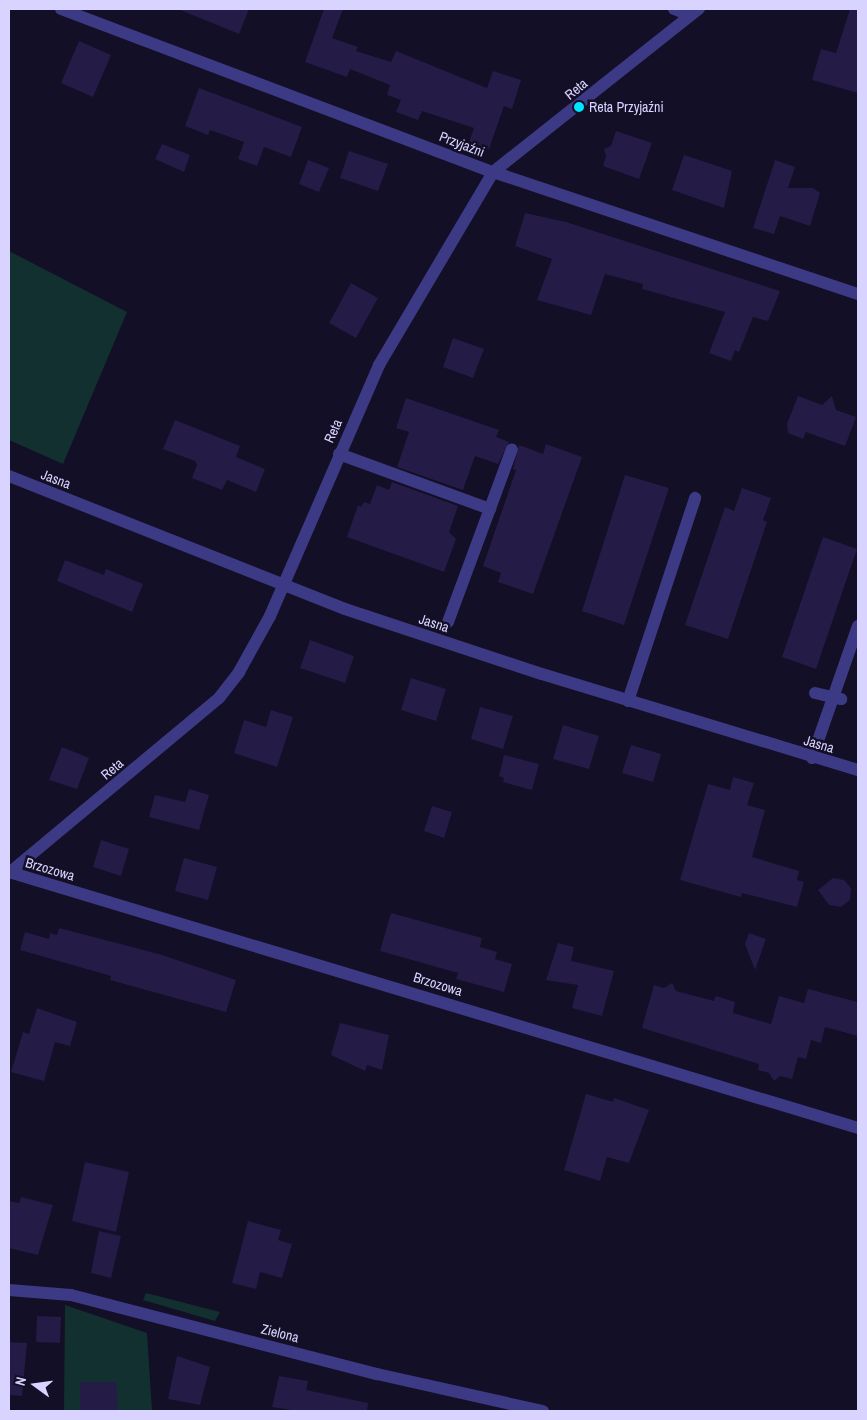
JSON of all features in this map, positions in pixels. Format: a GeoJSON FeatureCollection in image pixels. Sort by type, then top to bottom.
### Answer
{"type":"FeatureCollection","features":[{"type":"Feature","properties":{"kind":"street","name":"Przyjaźni"},"geometry":{"type":"LineString","coordinates":[[61,9],[493,172],[858,294]]}},
{"type":"Feature","properties":{"kind":"street"},"geometry":{"type":"LineString","coordinates":[[674,9],[694,12]]}},
{"type":"Feature","properties":{"kind":"street","name":"Reta"},"geometry":{"type":"LineString","coordinates":[[9,872],[219,698],[258,640],[284,585],[379,365],[493,172],[694,12]]}},
{"type":"Feature","properties":{"kind":"street"},"geometry":{"type":"LineString","coordinates":[[448,622],[512,449]]}},
{"type":"Feature","properties":{"kind":"street"},"geometry":{"type":"LineString","coordinates":[[339,454],[490,509]]}},
{"type":"Feature","properties":{"kind":"street","name":"Jasna"},"geometry":{"type":"LineString","coordinates":[[9,476],[364,615],[628,701],[812,758],[858,770]]}},
{"type":"Feature","properties":{"kind":"street"},"geometry":{"type":"LineString","coordinates":[[628,701],[695,498]]}},
{"type":"Feature","properties":{"kind":"street"},"geometry":{"type":"LineString","coordinates":[[812,758],[837,698],[858,626]]}},
{"type":"Feature","properties":{"kind":"street"},"geometry":{"type":"LineString","coordinates":[[815,693],[837,698]]}},
{"type":"Feature","properties":{"kind":"street","name":"Brzozowa"},"geometry":{"type":"LineString","coordinates":[[9,872],[858,1128]]}},
{"type":"Feature","properties":{"kind":"street","name":"Zielona"},"geometry":{"type":"LineString","coordinates":[[9,1290],[71,1294],[377,1374],[543,1411]]}},
{"type":"Feature","properties":{"kind":"green space"},"geometry":{"type":"Polygon","coordinates":[[[9,251],[127,312],[63,464],[9,440],[9,251]]]}},
{"type":"Feature","properties":{"kind":"green space"},"geometry":{"type":"Polygon","coordinates":[[[146,1293],[220,1312],[215,1321],[143,1300],[146,1293]]]}},
{"type":"Feature","properties":{"kind":"green space"},"geometry":{"type":"Polygon","coordinates":[[[65,1305],[147,1333],[152,1411],[64,1411],[65,1305]]]}},
{"type":"Feature","properties":{"kind":"building"},"geometry":{"type":"Polygon","coordinates":[[[178,9],[249,9],[239,34],[178,9]]]}},
{"type":"Feature","properties":{"kind":"building"},"geometry":{"type":"Polygon","coordinates":[[[324,9],[343,9],[332,38],[358,47],[356,51],[391,62],[396,51],[487,88],[493,71],[521,80],[512,109],[504,106],[489,149],[469,142],[474,128],[422,111],[418,120],[396,112],[401,100],[387,95],[390,85],[350,69],[347,77],[305,62],[324,9]]]}},
{"type":"Feature","properties":{"kind":"building"},"geometry":{"type":"Polygon","coordinates":[[[850,9],[858,9],[858,93],[812,80],[821,49],[836,53],[850,9]]]}},
{"type":"Feature","properties":{"kind":"building"},"geometry":{"type":"Polygon","coordinates":[[[79,41],[111,55],[93,97],[61,83],[79,41]]]}},
{"type":"Feature","properties":{"kind":"building"},"geometry":{"type":"Polygon","coordinates":[[[199,88],[302,127],[291,157],[264,147],[257,166],[238,159],[244,142],[210,130],[208,135],[185,126],[199,88]]]}},
{"type":"Feature","properties":{"kind":"building"},"geometry":{"type":"Polygon","coordinates":[[[616,131],[652,143],[639,179],[603,166],[606,156],[604,149],[611,146],[616,131]]]}},
{"type":"Feature","properties":{"kind":"building"},"geometry":{"type":"Polygon","coordinates":[[[162,144],[190,155],[184,172],[155,159],[162,144]]]}},
{"type":"Feature","properties":{"kind":"building"},"geometry":{"type":"Polygon","coordinates":[[[349,151],[388,164],[378,191],[340,178],[349,151]]]}},
{"type":"Feature","properties":{"kind":"building"},"geometry":{"type":"Polygon","coordinates":[[[684,155],[732,171],[724,208],[672,190],[684,155]]]}},
{"type":"Feature","properties":{"kind":"building"},"geometry":{"type":"Polygon","coordinates":[[[308,160],[329,168],[319,192],[299,184],[308,160]]]}},
{"type":"Feature","properties":{"kind":"building"},"geometry":{"type":"Polygon","coordinates":[[[775,160],[795,167],[788,188],[813,188],[820,193],[810,226],[780,216],[774,234],[753,228],[775,160]]]}},
{"type":"Feature","properties":{"kind":"building"},"geometry":{"type":"Polygon","coordinates":[[[525,213],[566,222],[780,291],[768,321],[753,317],[739,352],[735,350],[731,361],[709,353],[725,312],[642,289],[643,284],[605,274],[591,315],[537,300],[552,259],[515,246],[525,213]]]}},
{"type":"Feature","properties":{"kind":"building"},"geometry":{"type":"Polygon","coordinates":[[[351,283],[378,298],[356,338],[329,323],[351,283]]]}},
{"type":"Feature","properties":{"kind":"building"},"geometry":{"type":"Polygon","coordinates":[[[453,338],[484,349],[473,378],[443,367],[453,338]]]}},
{"type":"Feature","properties":{"kind":"building"},"geometry":{"type":"Polygon","coordinates":[[[798,396],[822,405],[832,396],[836,410],[856,417],[845,446],[806,432],[803,439],[788,433],[787,424],[798,396]]]}},
{"type":"Feature","properties":{"kind":"building"},"geometry":{"type":"Polygon","coordinates":[[[406,398],[499,430],[496,437],[509,442],[498,464],[475,456],[463,490],[397,467],[409,432],[396,428],[406,398]]]}},
{"type":"Feature","properties":{"kind":"building"},"geometry":{"type":"Polygon","coordinates":[[[175,420],[240,446],[236,457],[265,469],[256,492],[227,480],[222,490],[192,478],[197,465],[195,461],[163,449],[175,420]]]}},
{"type":"Feature","properties":{"kind":"building"},"geometry":{"type":"Polygon","coordinates":[[[546,444],[582,457],[533,594],[498,582],[501,573],[483,566],[516,470],[513,469],[519,445],[543,454],[546,444]]]}},
{"type":"Feature","properties":{"kind":"building"},"geometry":{"type":"Polygon","coordinates":[[[625,475],[669,488],[624,625],[582,611],[625,475]]]}},
{"type":"Feature","properties":{"kind":"building"},"geometry":{"type":"Polygon","coordinates":[[[392,482],[458,506],[449,532],[456,539],[444,572],[347,537],[358,505],[361,507],[364,502],[370,504],[377,485],[389,490],[392,482]]]}},
{"type":"Feature","properties":{"kind":"building"},"geometry":{"type":"Polygon","coordinates":[[[742,488],[771,498],[763,520],[767,522],[728,639],[685,625],[725,507],[734,511],[742,488]]]}},
{"type":"Feature","properties":{"kind":"building"},"geometry":{"type":"Polygon","coordinates":[[[823,537],[857,549],[816,669],[782,657],[823,537]]]}},
{"type":"Feature","properties":{"kind":"building"},"geometry":{"type":"Polygon","coordinates":[[[65,560],[104,575],[106,569],[143,584],[132,612],[57,581],[65,560]]]}},
{"type":"Feature","properties":{"kind":"building"},"geometry":{"type":"Polygon","coordinates":[[[310,640],[354,656],[345,683],[300,668],[310,640]]]}},
{"type":"Feature","properties":{"kind":"building"},"geometry":{"type":"Polygon","coordinates":[[[411,678],[446,689],[436,721],[401,710],[411,678]]]}},
{"type":"Feature","properties":{"kind":"building"},"geometry":{"type":"Polygon","coordinates":[[[480,707],[513,716],[503,749],[471,739],[480,707]]]}},
{"type":"Feature","properties":{"kind":"building"},"geometry":{"type":"Polygon","coordinates":[[[271,710],[293,717],[277,767],[234,753],[244,720],[266,727],[271,710]]]}},
{"type":"Feature","properties":{"kind":"building"},"geometry":{"type":"Polygon","coordinates":[[[563,725],[599,736],[589,769],[553,759],[563,725]]]}},
{"type":"Feature","properties":{"kind":"building"},"geometry":{"type":"Polygon","coordinates":[[[631,745],[661,754],[653,782],[622,773],[631,745]]]}},
{"type":"Feature","properties":{"kind":"building"},"geometry":{"type":"Polygon","coordinates":[[[62,747],[89,758],[77,789],[49,780],[62,747]]]}},
{"type":"Feature","properties":{"kind":"building"},"geometry":{"type":"Polygon","coordinates":[[[504,755],[539,764],[532,790],[503,782],[504,778],[499,776],[504,755]]]}},
{"type":"Feature","properties":{"kind":"building"},"geometry":{"type":"Polygon","coordinates":[[[733,777],[754,783],[747,805],[765,810],[752,857],[799,871],[797,880],[804,882],[797,907],[742,893],[741,897],[680,880],[708,784],[730,790],[733,777]]]}},
{"type":"Feature","properties":{"kind":"building"},"geometry":{"type":"Polygon","coordinates":[[[189,789],[209,795],[199,830],[149,817],[155,795],[185,802],[189,789]]]}},
{"type":"Feature","properties":{"kind":"building"},"geometry":{"type":"Polygon","coordinates":[[[432,806],[452,812],[444,838],[424,831],[432,806]]]}},
{"type":"Feature","properties":{"kind":"building"},"geometry":{"type":"Polygon","coordinates":[[[101,840],[129,849],[121,876],[93,867],[101,840]]]}},
{"type":"Feature","properties":{"kind":"building"},"geometry":{"type":"Polygon","coordinates":[[[184,858],[217,867],[208,900],[175,891],[184,858]]]}},
{"type":"Feature","properties":{"kind":"building"},"geometry":{"type":"Polygon","coordinates":[[[833,878],[844,880],[851,888],[850,900],[841,907],[829,905],[818,890],[833,878]]]}},
{"type":"Feature","properties":{"kind":"building"},"geometry":{"type":"Polygon","coordinates":[[[391,913],[482,938],[480,947],[497,952],[495,959],[512,964],[504,992],[456,979],[458,973],[380,951],[391,913]]]}},
{"type":"Feature","properties":{"kind":"building"},"geometry":{"type":"Polygon","coordinates":[[[59,928],[159,954],[236,980],[226,1012],[110,980],[111,976],[20,950],[25,932],[49,939],[50,933],[57,935],[59,928]]]}},
{"type":"Feature","properties":{"kind":"building"},"geometry":{"type":"Polygon","coordinates":[[[749,933],[766,939],[755,970],[745,944],[749,933]]]}},
{"type":"Feature","properties":{"kind":"building"},"geometry":{"type":"Polygon","coordinates":[[[558,943],[574,947],[571,961],[614,971],[602,1016],[572,1008],[578,985],[546,980],[558,943]]]}},
{"type":"Feature","properties":{"kind":"building"},"geometry":{"type":"Polygon","coordinates":[[[672,983],[676,991],[714,1001],[716,996],[735,1002],[733,1013],[771,1024],[779,996],[804,1003],[808,989],[858,1002],[858,1036],[825,1027],[821,1043],[811,1040],[806,1059],[798,1057],[792,1079],[780,1076],[774,1081],[769,1073],[758,1070],[759,1064],[642,1028],[654,985],[664,988],[672,983]]]}},
{"type":"Feature","properties":{"kind":"building"},"geometry":{"type":"Polygon","coordinates":[[[37,1008],[77,1022],[70,1046],[55,1042],[44,1081],[11,1072],[23,1032],[29,1034],[37,1008]]]}},
{"type":"Feature","properties":{"kind":"building"},"geometry":{"type":"Polygon","coordinates":[[[340,1023],[389,1035],[382,1070],[367,1065],[365,1071],[331,1055],[340,1023]]]}},
{"type":"Feature","properties":{"kind":"building"},"geometry":{"type":"Polygon","coordinates":[[[586,1094],[613,1102],[614,1098],[649,1110],[629,1163],[607,1157],[600,1181],[564,1170],[586,1094]]]}},
{"type":"Feature","properties":{"kind":"building"},"geometry":{"type":"Polygon","coordinates":[[[85,1162],[129,1172],[116,1232],[72,1221],[85,1162]]]}},
{"type":"Feature","properties":{"kind":"building"},"geometry":{"type":"Polygon","coordinates":[[[21,1197],[53,1205],[38,1255],[9,1248],[9,1201],[19,1203],[21,1197]]]}},
{"type":"Feature","properties":{"kind":"building"},"geometry":{"type":"Polygon","coordinates":[[[248,1221],[281,1230],[278,1240],[292,1244],[282,1278],[260,1272],[256,1289],[232,1283],[248,1221]]]}},
{"type":"Feature","properties":{"kind":"building"},"geometry":{"type":"Polygon","coordinates":[[[99,1231],[121,1236],[111,1278],[91,1273],[99,1231]]]}},
{"type":"Feature","properties":{"kind":"building"},"geometry":{"type":"Polygon","coordinates":[[[37,1316],[61,1317],[60,1343],[36,1342],[37,1316]]]}},
{"type":"Feature","properties":{"kind":"building"},"geometry":{"type":"Polygon","coordinates":[[[9,1342],[27,1343],[22,1396],[9,1395],[9,1342]]]}},
{"type":"Feature","properties":{"kind":"building"},"geometry":{"type":"Polygon","coordinates":[[[177,1356],[210,1367],[200,1405],[168,1399],[177,1356]]]}},
{"type":"Feature","properties":{"kind":"building"},"geometry":{"type":"Polygon","coordinates":[[[279,1376],[308,1381],[306,1390],[368,1403],[367,1411],[298,1411],[272,1407],[279,1376]]]}},
{"type":"Feature","properties":{"kind":"building"},"geometry":{"type":"Polygon","coordinates":[[[80,1382],[116,1382],[118,1411],[80,1411],[80,1382]]]}},
{"type":"Feature","properties":{"kind":"place","name":"Reta Przyjaźni"},"geometry":{"type":"Point","coordinates":[579,107]}}]}
